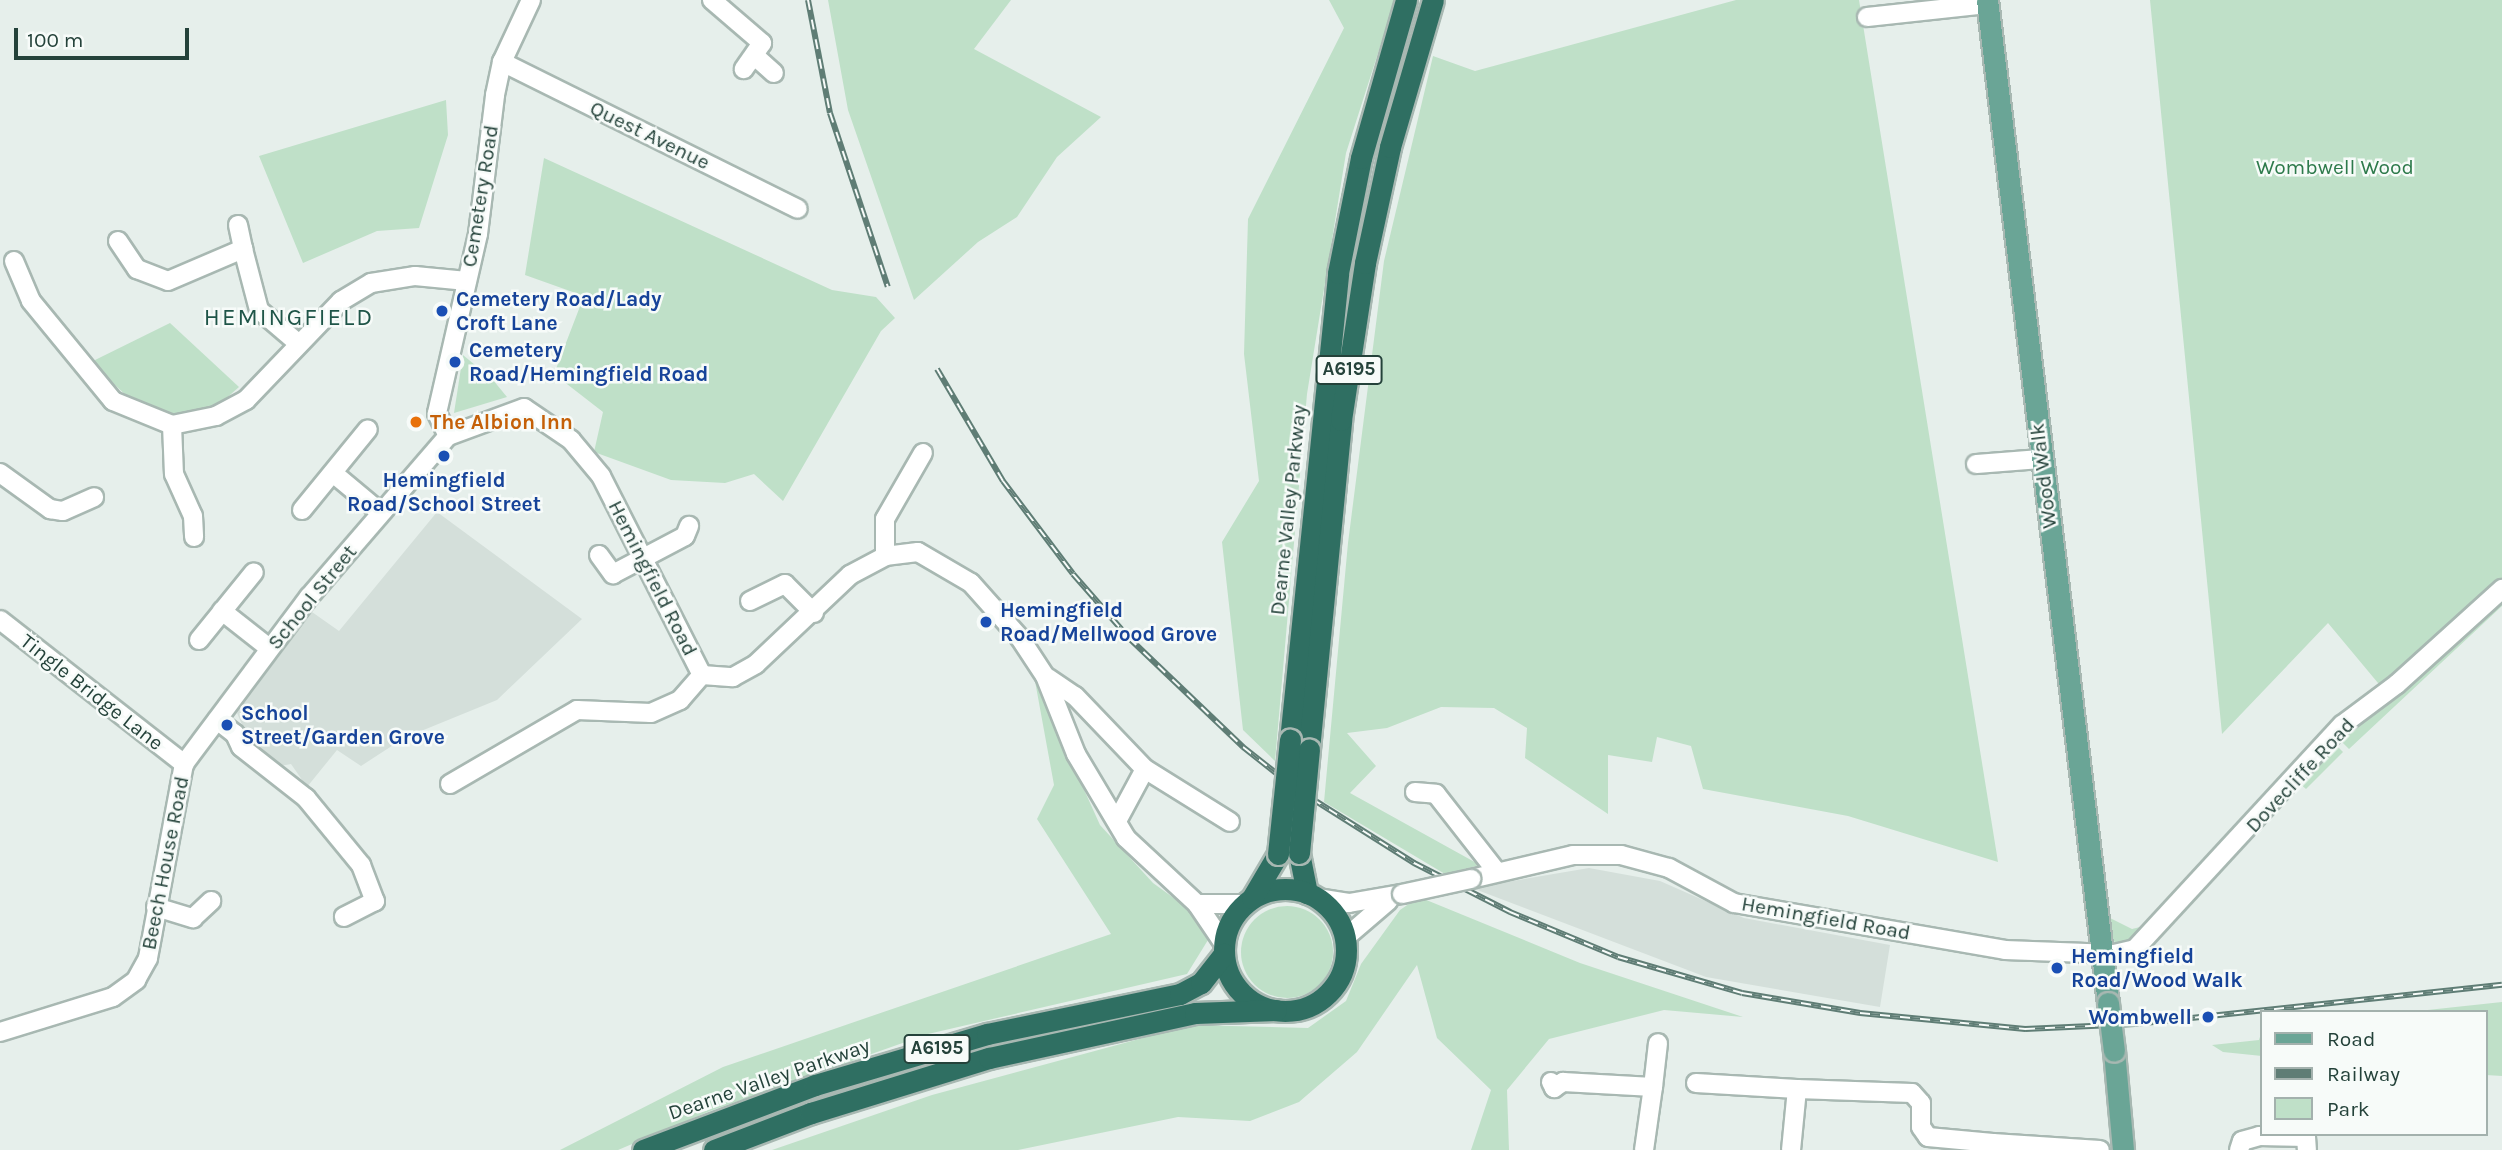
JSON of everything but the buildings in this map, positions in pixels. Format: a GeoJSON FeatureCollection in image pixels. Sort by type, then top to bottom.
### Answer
{"type":"FeatureCollection","features":[{"type":"Feature","properties":{"kind":"highway","name":"Dearne Valley Parkway"},"geometry":{"type":"LineString","coordinates":[[1312,896],[1289,853],[1290,740],[1338,273],[1361,158],[1406,0]]}},
{"type":"Feature","properties":{"kind":"highway","name":"Dearne Valley Parkway"},"geometry":{"type":"LineString","coordinates":[[1248,902],[1289,853],[1309,748],[1341,420],[1365,262],[1390,147],[1433,0]]}},
{"type":"Feature","properties":{"kind":"highway"},"geometry":{"type":"LineString","coordinates":[[1248,902],[1278,890],[1312,896]]}},
{"type":"Feature","properties":{"kind":"highway","name":"A6195"},"geometry":{"type":"LineString","coordinates":[[714,1150],[811,1113],[989,1058],[1195,1013],[1305,1007],[1330,991],[1344,965],[1345,938],[1335,915],[1312,896]]}},
{"type":"Feature","properties":{"kind":"highway","name":"A6195"},"geometry":{"type":"LineString","coordinates":[[1224,949],[1231,922],[1248,902]]}},
{"type":"Feature","properties":{"kind":"highway","name":"Dearne Valley Parkway"},"geometry":{"type":"LineString","coordinates":[[643,1150],[815,1085],[987,1034],[1180,994],[1201,983],[1224,949]]}},
{"type":"Feature","properties":{"kind":"highway"},"geometry":{"type":"LineString","coordinates":[[1224,949],[1240,992],[1276,1010]]}},
{"type":"Feature","properties":{"kind":"main road","name":"Wood Walk"},"geometry":{"type":"LineString","coordinates":[[1987,2],[2114,1051],[2123,1150]]}},
{"type":"Feature","properties":{"kind":"street","name":"Cemetery Road"},"geometry":{"type":"LineString","coordinates":[[448,436],[437,413],[467,281],[502,62],[531,0]]}},
{"type":"Feature","properties":{"kind":"street"},"geometry":{"type":"LineString","coordinates":[[712,0],[759,39],[763,47],[750,63],[774,74]]}},
{"type":"Feature","properties":{"kind":"street"},"geometry":{"type":"LineString","coordinates":[[1867,17],[1987,2]]}},
{"type":"Feature","properties":{"kind":"street","name":"Quest Avenue"},"geometry":{"type":"LineString","coordinates":[[502,62],[798,209]]}},
{"type":"Feature","properties":{"kind":"street"},"geometry":{"type":"LineString","coordinates":[[238,225],[259,310],[299,344]]}},
{"type":"Feature","properties":{"kind":"street"},"geometry":{"type":"LineString","coordinates":[[118,241],[132,265],[150,276],[168,281],[243,249]]}},
{"type":"Feature","properties":{"kind":"street"},"geometry":{"type":"LineString","coordinates":[[14,261],[31,301],[113,401],[172,425],[216,416],[247,400],[341,301],[371,283],[415,276],[467,281]]}},
{"type":"Feature","properties":{"kind":"street"},"geometry":{"type":"LineString","coordinates":[[168,281],[169,300]]}},
{"type":"Feature","properties":{"kind":"street","name":"Hemingfield Road"},"geometry":{"type":"LineString","coordinates":[[448,436],[507,410],[524,408],[571,440],[601,476],[702,676],[733,677],[814,613],[850,575],[885,556],[918,552],[971,583],[1020,638],[1045,676],[1076,754],[1116,821],[1166,880],[1197,904],[1224,949]]}},
{"type":"Feature","properties":{"kind":"street"},"geometry":{"type":"LineString","coordinates":[[172,425],[174,474],[193,516],[194,537]]}},
{"type":"Feature","properties":{"kind":"street"},"geometry":{"type":"LineString","coordinates":[[302,510],[368,429]]}},
{"type":"Feature","properties":{"kind":"street","name":"School Street"},"geometry":{"type":"LineString","coordinates":[[184,764],[269,648],[448,436]]}},
{"type":"Feature","properties":{"kind":"street"},"geometry":{"type":"LineString","coordinates":[[885,556],[885,519],[923,453]]}},
{"type":"Feature","properties":{"kind":"street"},"geometry":{"type":"LineString","coordinates":[[1976,464],[2041,459]]}},
{"type":"Feature","properties":{"kind":"street"},"geometry":{"type":"LineString","coordinates":[[0,473],[50,509],[63,511],[94,497]]}},
{"type":"Feature","properties":{"kind":"street"},"geometry":{"type":"LineString","coordinates":[[333,473],[381,513]]}},
{"type":"Feature","properties":{"kind":"street"},"geometry":{"type":"LineString","coordinates":[[599,555],[614,574],[685,536],[689,526]]}},
{"type":"Feature","properties":{"kind":"street"},"geometry":{"type":"LineString","coordinates":[[199,640],[254,572]]}},
{"type":"Feature","properties":{"kind":"street"},"geometry":{"type":"LineString","coordinates":[[750,601],[785,584],[814,613]]}},
{"type":"Feature","properties":{"kind":"street","name":"Dovecliffe Road"},"geometry":{"type":"LineString","coordinates":[[2101,951],[2135,949],[2343,725],[2397,684],[2502,589]]}},
{"type":"Feature","properties":{"kind":"street"},"geometry":{"type":"LineString","coordinates":[[222,611],[269,648]]}},
{"type":"Feature","properties":{"kind":"street","name":"Tingle Bridge Lane"},"geometry":{"type":"LineString","coordinates":[[0,620],[184,764]]}},
{"type":"Feature","properties":{"kind":"street"},"geometry":{"type":"LineString","coordinates":[[450,784],[577,710],[651,713],[680,700],[702,676]]}},
{"type":"Feature","properties":{"kind":"street","name":"Hemingfield Road"},"geometry":{"type":"LineString","coordinates":[[1045,676],[1075,696],[1145,769],[1230,822]]}},
{"type":"Feature","properties":{"kind":"street"},"geometry":{"type":"LineString","coordinates":[[217,720],[235,734],[241,747],[306,798],[361,865],[375,901],[344,917]]}},
{"type":"Feature","properties":{"kind":"street","name":"Beech House Road"},"geometry":{"type":"LineString","coordinates":[[0,1032],[113,997],[136,980],[148,958],[184,764]]}},
{"type":"Feature","properties":{"kind":"street"},"geometry":{"type":"LineString","coordinates":[[1116,821],[1145,769]]}},
{"type":"Feature","properties":{"kind":"street"},"geometry":{"type":"LineString","coordinates":[[1415,792],[1436,794],[1497,872]]}},
{"type":"Feature","properties":{"kind":"street","name":"Hemingfield Road"},"geometry":{"type":"LineString","coordinates":[[1312,896],[1349,903],[1399,895],[1573,855],[1621,855],[1669,868],[1734,903],[2004,950],[2101,951]]}},
{"type":"Feature","properties":{"kind":"street","name":"Hemingfield Road"},"geometry":{"type":"LineString","coordinates":[[1345,938],[1399,895]]}},
{"type":"Feature","properties":{"kind":"street"},"geometry":{"type":"LineString","coordinates":[[156,907],[193,918],[211,901]]}},
{"type":"Feature","properties":{"kind":"street"},"geometry":{"type":"LineString","coordinates":[[1197,904],[1248,902]]}},
{"type":"Feature","properties":{"kind":"street"},"geometry":{"type":"LineString","coordinates":[[1644,1150],[1658,1043]]}},
{"type":"Feature","properties":{"kind":"street"},"geometry":{"type":"LineString","coordinates":[[1551,1082],[1554,1088],[1563,1082],[1653,1087]]}},
{"type":"Feature","properties":{"kind":"street"},"geometry":{"type":"LineString","coordinates":[[1696,1083],[1912,1093],[1921,1103],[1921,1126],[1928,1137],[1992,1146],[2101,1150]]}},
{"type":"Feature","properties":{"kind":"street"},"geometry":{"type":"LineString","coordinates":[[1791,1150],[1797,1089]]}},
{"type":"Feature","properties":{"kind":"street"},"geometry":{"type":"LineString","coordinates":[[2239,1150],[2242,1141],[2259,1136],[2306,1136],[2307,1150]]}},
{"type":"Feature","properties":{"kind":"shaded area"},"geometry":{"type":"Polygon","coordinates":[[[437,512],[582,619],[497,700],[404,738],[361,766],[337,750],[307,787],[291,764],[280,766],[249,741],[237,713],[312,612],[339,631],[437,512]]]}},
{"type":"Feature","properties":{"kind":"shaded area"},"geometry":{"type":"Polygon","coordinates":[[[1589,868],[1660,881],[1744,918],[1890,945],[1880,1007],[1706,977],[1472,888],[1589,868]]]}},
{"type":"Feature","properties":{"kind":"green space"},"geometry":{"type":"Polygon","coordinates":[[[828,0],[1011,0],[974,49],[1101,117],[1057,157],[1017,217],[978,242],[914,300],[848,110],[828,0]]]}},
{"type":"Feature","properties":{"kind":"green space"},"geometry":{"type":"Polygon","coordinates":[[[1329,0],[1395,0],[1346,153],[1307,394],[1275,761],[1243,730],[1222,542],[1259,481],[1244,354],[1248,219],[1344,28],[1329,0]]]}},
{"type":"Feature","properties":{"kind":"green space"},"geometry":{"type":"Polygon","coordinates":[[[1736,0],[1859,0],[1998,862],[1848,816],[1703,789],[1691,746],[1657,737],[1652,762],[1608,755],[1608,814],[1525,758],[1527,728],[1494,708],[1441,707],[1387,728],[1347,733],[1376,766],[1350,793],[1480,865],[1445,874],[1324,802],[1348,543],[1384,261],[1433,56],[1475,71],[1736,0]]]}},
{"type":"Feature","properties":{"kind":"green space","name":"Wombwell Wood"},"geometry":{"type":"Polygon","coordinates":[[[2150,0],[2502,0],[2502,606],[2349,749],[2338,738],[2388,695],[2328,623],[2222,734],[2150,0]]]}},
{"type":"Feature","properties":{"kind":"green space"},"geometry":{"type":"Polygon","coordinates":[[[446,100],[448,135],[419,228],[377,231],[303,263],[259,156],[446,100]]]}},
{"type":"Feature","properties":{"kind":"green space"},"geometry":{"type":"Polygon","coordinates":[[[544,158],[832,290],[876,297],[895,318],[881,331],[783,501],[754,474],[725,483],[671,480],[594,452],[603,412],[554,374],[584,296],[525,275],[544,158]]]}},
{"type":"Feature","properties":{"kind":"green space"},"geometry":{"type":"Polygon","coordinates":[[[170,323],[239,387],[214,409],[181,415],[136,405],[91,362],[170,323]]]}},
{"type":"Feature","properties":{"kind":"green space"},"geometry":{"type":"Polygon","coordinates":[[[463,355],[493,380],[507,397],[454,413],[463,355]]]}},
{"type":"Feature","properties":{"kind":"green space"},"geometry":{"type":"Polygon","coordinates":[[[1035,681],[1100,825],[1153,883],[1189,909],[1208,940],[1187,974],[928,1034],[710,1111],[618,1150],[560,1150],[723,1067],[1111,934],[1037,819],[1054,785],[1035,681]]]}},
{"type":"Feature","properties":{"kind":"green space"},"geometry":{"type":"Polygon","coordinates":[[[2334,743],[2343,752],[2306,789],[2299,783],[2334,743]]]}},
{"type":"Feature","properties":{"kind":"green space"},"geometry":{"type":"Polygon","coordinates":[[[1419,897],[1580,963],[1743,1017],[1664,1010],[1549,1039],[1507,1090],[1509,1150],[1471,1150],[1491,1090],[1437,1038],[1417,965],[1357,1052],[1299,1102],[1250,1121],[1178,1117],[1018,1150],[772,1150],[932,1095],[1191,1025],[1308,1028],[1346,1001],[1361,964],[1400,910],[1419,897]]]}},
{"type":"Feature","properties":{"kind":"green space"},"geometry":{"type":"Polygon","coordinates":[[[1287,906],[1313,914],[1325,926],[1333,952],[1325,978],[1313,990],[1287,998],[1261,990],[1249,978],[1241,952],[1249,926],[1261,914],[1287,906]]]}},
{"type":"Feature","properties":{"kind":"green space"},"geometry":{"type":"Polygon","coordinates":[[[2108,917],[2132,929],[2144,926],[2133,942],[2118,944],[2112,940],[2108,917]]]}},
{"type":"Feature","properties":{"kind":"green space"},"geometry":{"type":"Polygon","coordinates":[[[2502,1002],[2502,1076],[2488,1075],[2488,1010],[2428,1010],[2502,1002]]]}},
{"type":"Feature","properties":{"kind":"green space"},"geometry":{"type":"Polygon","coordinates":[[[2260,1037],[2260,1056],[2223,1052],[2212,1045],[2259,1040],[2260,1037]]]}},
{"type":"Feature","properties":{"kind":"railway"},"geometry":{"type":"LineString","coordinates":[[808,0],[830,113],[888,287]]}},
{"type":"Feature","properties":{"kind":"railway"},"geometry":{"type":"LineString","coordinates":[[937,369],[1003,481],[1073,574],[1129,638],[1243,747],[1295,788],[1414,863],[1510,912],[1618,957],[1742,993],[1860,1013],[2025,1029],[2135,1024],[2260,1011]]}},
{"type":"Feature","properties":{"kind":"railway"},"geometry":{"type":"LineString","coordinates":[[2267,1010],[2502,985]]}},
{"type":"Feature","properties":{"kind":"place","name":"Cemetery Road/Lady Croft Lane"},"geometry":{"type":"Point","coordinates":[442,311]}},
{"type":"Feature","properties":{"kind":"place","name":"Cemetery Road/Hemingfield Road"},"geometry":{"type":"Point","coordinates":[455,362]}},
{"type":"Feature","properties":{"kind":"place","name":"The Albion Inn"},"geometry":{"type":"Point","coordinates":[416,422]}},
{"type":"Feature","properties":{"kind":"place","name":"Hemingfield Road/School Street"},"geometry":{"type":"Point","coordinates":[444,456]}},
{"type":"Feature","properties":{"kind":"place","name":"Hemingfield Road/Mellwood Grove"},"geometry":{"type":"Point","coordinates":[986,622]}},
{"type":"Feature","properties":{"kind":"place","name":"School Street/Garden Grove"},"geometry":{"type":"Point","coordinates":[227,725]}},
{"type":"Feature","properties":{"kind":"place","name":"Hemingfield Road/Wood Walk"},"geometry":{"type":"Point","coordinates":[2057,968]}},
{"type":"Feature","properties":{"kind":"place","name":"Wombwell"},"geometry":{"type":"Point","coordinates":[2208,1017]}},
{"type":"Feature","properties":{"kind":"district","name":"HEMINGFIELD"},"geometry":{"type":"Point","coordinates":[289,318]}}]}
